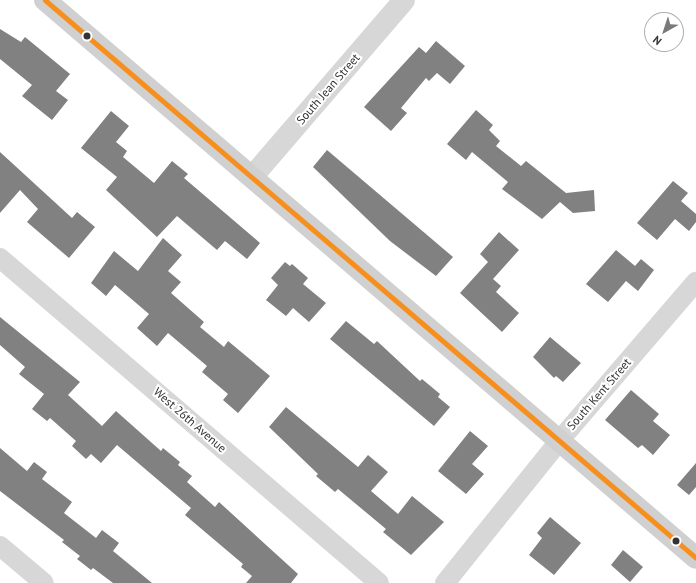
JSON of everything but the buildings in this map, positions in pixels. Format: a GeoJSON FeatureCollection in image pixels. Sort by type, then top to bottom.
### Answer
{"type":"FeatureCollection","features":[{"type":"Feature","properties":{"kind":"main road"},"geometry":{"type":"LineString","coordinates":[[45,0],[696,558]]}},
{"type":"Feature","properties":{"kind":"street","name":"South Jean Street"},"geometry":{"type":"LineString","coordinates":[[252,178],[404,0]]}},
{"type":"Feature","properties":{"kind":"street","name":"West 26th Avenue"},"geometry":{"type":"LineString","coordinates":[[0,258],[379,583]]}},
{"type":"Feature","properties":{"kind":"street","name":"South Kent Street"},"geometry":{"type":"LineString","coordinates":[[445,583],[559,441],[696,282]]}},
{"type":"Feature","properties":{"kind":"street"},"geometry":{"type":"LineString","coordinates":[[0,546],[44,583]]}},
{"type":"Feature","properties":{"kind":"transit line"},"geometry":{"type":"LineString","coordinates":[[45,0],[696,558]]}}]}
